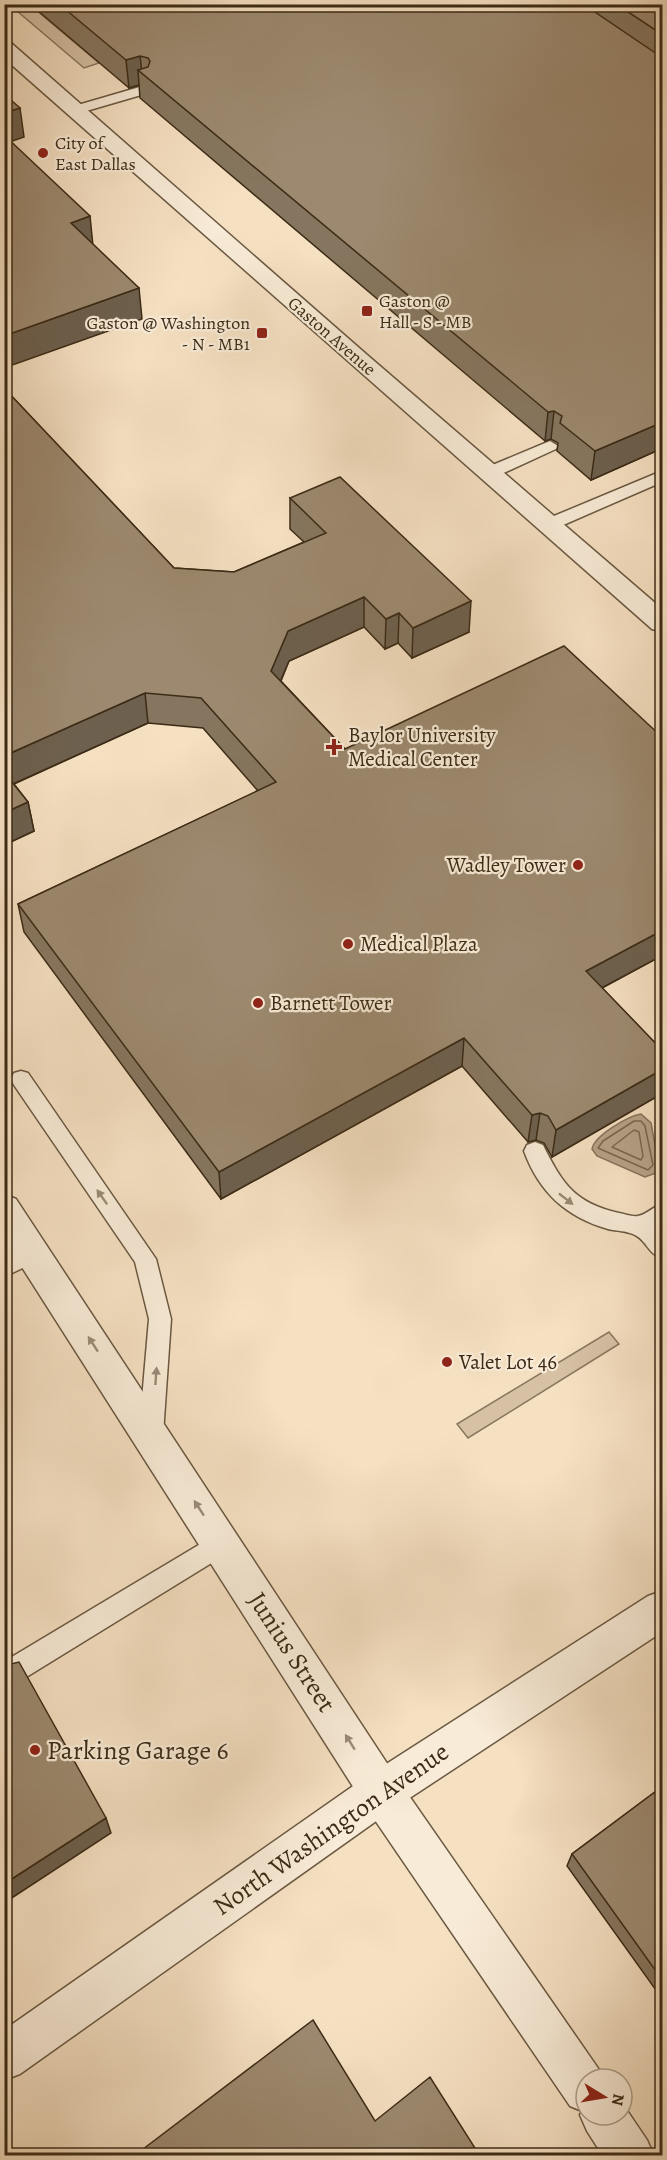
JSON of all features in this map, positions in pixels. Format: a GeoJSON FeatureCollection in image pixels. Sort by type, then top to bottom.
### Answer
{"type":"FeatureCollection","features":[{"type":"Feature","properties":{"kind":"street","name":"Gaston Avenue"},"geometry":{"type":"LineString","coordinates":[[4,47],[548,525],[663,623]]}},
{"type":"Feature","properties":{"kind":"street","name":"Junius Street"},"geometry":{"type":"LineString","coordinates":[[4,1209],[19,1259],[151,1434],[381,1792],[574,2073]]}},
{"type":"Feature","properties":{"kind":"street","name":"North Washington Avenue"},"geometry":{"type":"LineString","coordinates":[[4,2058],[381,1792],[663,1610]]}},
{"type":"Feature","properties":{"kind":"street"},"geometry":{"type":"LineString","coordinates":[[611,2127],[631,2156]]}},
{"type":"Feature","properties":{"kind":"lane"},"geometry":{"type":"LineString","coordinates":[[76,110],[143,90]]}},
{"type":"Feature","properties":{"kind":"lane"},"geometry":{"type":"LineString","coordinates":[[489,473],[550,446]]}},
{"type":"Feature","properties":{"kind":"lane"},"geometry":{"type":"LineString","coordinates":[[548,525],[663,476]]}},
{"type":"Feature","properties":{"kind":"lane"},"geometry":{"type":"LineString","coordinates":[[21,1079],[145,1259],[160,1319],[151,1434]]}},
{"type":"Feature","properties":{"kind":"lane"},"geometry":{"type":"LineString","coordinates":[[536,1151],[540,1168],[556,1191],[580,1210],[611,1221],[641,1226],[663,1249]]}},
{"type":"Feature","properties":{"kind":"lane"},"geometry":{"type":"LineString","coordinates":[[641,1226],[663,1213]]}},
{"type":"Feature","properties":{"kind":"lane"},"geometry":{"type":"LineString","coordinates":[[19,1667],[222,1544]]}},
{"type":"Feature","properties":{"kind":"shaded area"},"geometry":{"type":"Polygon","coordinates":[[[10,5],[30,5],[99,63],[84,68],[10,5]]]}},
{"type":"Feature","properties":{"kind":"shaded area"},"geometry":{"type":"Polygon","coordinates":[[[609,1332],[619,1344],[468,1438],[457,1424],[609,1332]]]}},
{"type":"Feature","properties":{"kind":"water"},"geometry":{"type":"Polygon","coordinates":[[[641,1114],[651,1123],[659,1167],[656,1173],[645,1177],[597,1156],[592,1149],[599,1138],[612,1127],[641,1114]]]}},
{"type":"Feature","properties":{"kind":"building"},"geometry":{"type":"Polygon","coordinates":[[[59,4],[583,4],[657,54],[663,55],[663,422],[595,451],[560,423],[562,416],[554,411],[548,412],[138,70],[148,67],[150,61],[148,58],[140,56],[126,60],[59,4]]]}},
{"type":"Feature","properties":{"kind":"building"},"geometry":{"type":"Polygon","coordinates":[[[616,4],[663,4],[663,35],[616,4]]]}},
{"type":"Feature","properties":{"kind":"building"},"geometry":{"type":"Polygon","coordinates":[[[4,94],[20,108],[4,113],[4,94]]]}},
{"type":"Feature","properties":{"kind":"building"},"geometry":{"type":"Polygon","coordinates":[[[4,135],[90,216],[71,223],[139,288],[4,336],[4,135]]]}},
{"type":"Feature","properties":{"kind":"building","name":"Medical Plaza"},"geometry":{"type":"Polygon","coordinates":[[[4,388],[174,568],[234,572],[326,533],[290,498],[340,477],[471,601],[413,628],[399,613],[386,619],[364,597],[288,631],[271,671],[345,749],[564,646],[663,738],[663,930],[586,971],[663,1051],[663,1069],[556,1130],[548,1116],[540,1113],[532,1115],[464,1038],[219,1172],[18,904],[276,782],[201,698],[145,693],[4,756],[4,388]]]}},
{"type":"Feature","properties":{"kind":"building"},"geometry":{"type":"Polygon","coordinates":[[[4,772],[28,802],[4,813],[4,772]]]}},
{"type":"Feature","properties":{"kind":"building","name":"Parking Garage 6"},"geometry":{"type":"Polygon","coordinates":[[[4,1661],[11,1664],[19,1662],[106,1818],[4,1884],[4,1661]]]}},
{"type":"Feature","properties":{"kind":"building"},"geometry":{"type":"Polygon","coordinates":[[[663,1786],[663,1981],[572,1854],[663,1786]]]}},
{"type":"Feature","properties":{"kind":"building"},"geometry":{"type":"Polygon","coordinates":[[[313,2020],[375,2121],[430,2077],[480,2156],[134,2156],[313,2020]]]}},
{"type":"Feature","properties":{"kind":"place","name":"City of East Dallas"},"geometry":{"type":"Point","coordinates":[43,153]}},
{"type":"Feature","properties":{"kind":"place","name":"Gaston @ Hall - S - MB"},"geometry":{"type":"Point","coordinates":[367,311]}},
{"type":"Feature","properties":{"kind":"place","name":"Gaston @ Washington - N - MB1"},"geometry":{"type":"Point","coordinates":[262,333]}},
{"type":"Feature","properties":{"kind":"place","name":"Baylor University Medical Center"},"geometry":{"type":"Point","coordinates":[334,747]}},
{"type":"Feature","properties":{"kind":"place","name":"Wadley Tower"},"geometry":{"type":"Point","coordinates":[578,865]}},
{"type":"Feature","properties":{"kind":"place","name":"Medical Plaza"},"geometry":{"type":"Point","coordinates":[348,944]}},
{"type":"Feature","properties":{"kind":"place","name":"Barnett Tower"},"geometry":{"type":"Point","coordinates":[258,1003]}},
{"type":"Feature","properties":{"kind":"place","name":"Valet Lot 46"},"geometry":{"type":"Point","coordinates":[447,1362]}},
{"type":"Feature","properties":{"kind":"place","name":"Parking Garage 6"},"geometry":{"type":"Point","coordinates":[35,1750]}}]}
